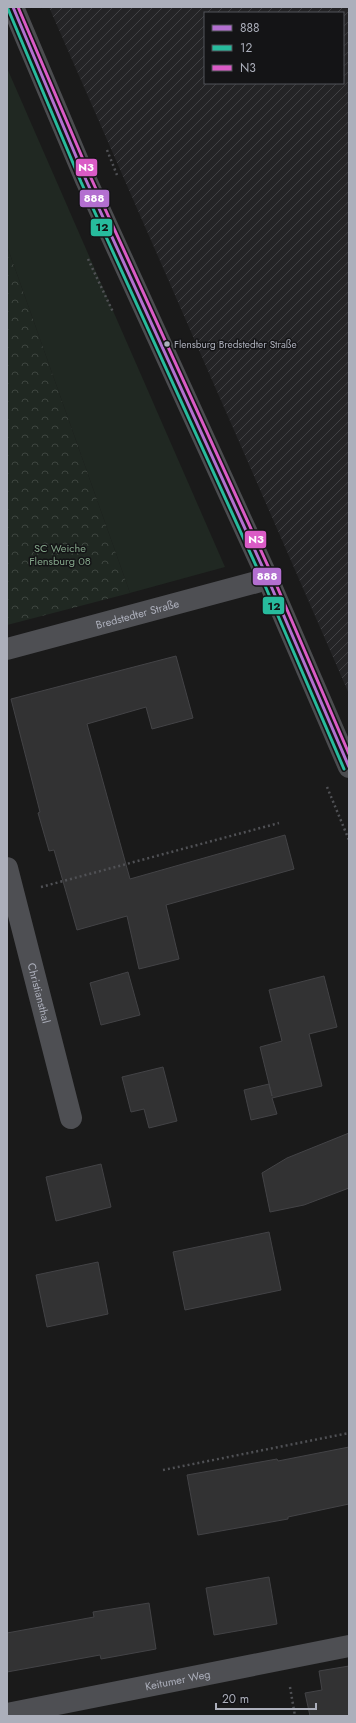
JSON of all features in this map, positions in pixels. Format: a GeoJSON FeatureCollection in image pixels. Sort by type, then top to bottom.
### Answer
{"type":"FeatureCollection","features":[{"type":"Feature","properties":{"kind":"main road"},"geometry":{"type":"LineString","coordinates":[[13,7],[86,180],[268,579],[349,767]]}},
{"type":"Feature","properties":{"kind":"street","name":"Bredstedter Straße"},"geometry":{"type":"LineString","coordinates":[[7,649],[268,579]]}},
{"type":"Feature","properties":{"kind":"street","name":"Christiansthal"},"geometry":{"type":"LineString","coordinates":[[7,868],[71,1118]]}},
{"type":"Feature","properties":{"kind":"street","name":"Keitumer Weg"},"geometry":{"type":"LineString","coordinates":[[7,1714],[349,1646]]}},
{"type":"Feature","properties":{"kind":"path"},"geometry":{"type":"LineString","coordinates":[[14,894],[279,823]]}},
{"type":"Feature","properties":{"kind":"path"},"geometry":{"type":"LineString","coordinates":[[163,1470],[349,1433]]}},
{"type":"Feature","properties":{"kind":"shaded area"},"geometry":{"type":"Polygon","coordinates":[[[49,7],[349,7],[349,694],[49,7]]]}},
{"type":"Feature","properties":{"kind":"green space"},"geometry":{"type":"Polygon","coordinates":[[[7,68],[225,567],[130,593],[7,246],[7,68]]]}},
{"type":"Feature","properties":{"kind":"green space","name":"SC Weiche Flensburg 08"},"geometry":{"type":"Polygon","coordinates":[[[7,246],[130,593],[7,625],[7,246]]]}},
{"type":"Feature","properties":{"kind":"building"},"geometry":{"type":"Polygon","coordinates":[[[176,656],[193,718],[152,729],[146,707],[87,724],[130,879],[285,835],[294,869],[166,905],[179,959],[139,969],[127,916],[77,930],[54,850],[49,851],[38,813],[40,812],[11,699],[176,656]]]}},
{"type":"Feature","properties":{"kind":"building"},"geometry":{"type":"Polygon","coordinates":[[[128,972],[140,1015],[101,1025],[90,983],[128,972]]]}},
{"type":"Feature","properties":{"kind":"building"},"geometry":{"type":"Polygon","coordinates":[[[324,976],[337,1027],[309,1034],[322,1086],[272,1098],[277,1114],[251,1120],[244,1090],[269,1084],[272,1096],[260,1047],[282,1041],[269,990],[324,976]]]}},
{"type":"Feature","properties":{"kind":"building"},"geometry":{"type":"Polygon","coordinates":[[[163,1067],[177,1121],[149,1128],[144,1109],[131,1112],[122,1077],[163,1067]]]}},
{"type":"Feature","properties":{"kind":"building"},"geometry":{"type":"Polygon","coordinates":[[[349,1133],[349,1188],[304,1205],[270,1212],[262,1173],[287,1158],[349,1133]]]}},
{"type":"Feature","properties":{"kind":"building"},"geometry":{"type":"Polygon","coordinates":[[[101,1164],[111,1207],[56,1221],[46,1177],[101,1164]]]}},
{"type":"Feature","properties":{"kind":"building"},"geometry":{"type":"Polygon","coordinates":[[[269,1232],[281,1290],[185,1310],[173,1252],[269,1232]]]}},
{"type":"Feature","properties":{"kind":"building"},"geometry":{"type":"Polygon","coordinates":[[[98,1262],[108,1314],[47,1327],[36,1275],[98,1262]]]}},
{"type":"Feature","properties":{"kind":"building"},"geometry":{"type":"Polygon","coordinates":[[[349,1447],[349,1504],[288,1517],[288,1519],[198,1535],[187,1475],[277,1459],[278,1461],[349,1447]]]}},
{"type":"Feature","properties":{"kind":"building"},"geometry":{"type":"Polygon","coordinates":[[[269,1577],[277,1624],[214,1635],[206,1588],[269,1577]]]}},
{"type":"Feature","properties":{"kind":"building"},"geometry":{"type":"Polygon","coordinates":[[[149,1603],[156,1649],[101,1659],[100,1655],[7,1672],[7,1633],[94,1617],[93,1612],[149,1603]]]}},
{"type":"Feature","properties":{"kind":"building"},"geometry":{"type":"Polygon","coordinates":[[[349,1666],[349,1716],[310,1716],[305,1693],[322,1690],[319,1671],[349,1666]]]}},
{"type":"Feature","properties":{"kind":"transit line","name":"888"},"geometry":{"type":"LineString","coordinates":[[13,7],[86,180],[268,579],[349,767]]}},
{"type":"Feature","properties":{"kind":"transit line","name":"N3"},"geometry":{"type":"LineString","coordinates":[[18,7],[91,178],[273,577],[349,754]]}},
{"type":"Feature","properties":{"kind":"transit line","name":"12"},"geometry":{"type":"LineString","coordinates":[[8,9],[81,182],[263,581],[344,769]]}},
{"type":"Feature","properties":{"kind":"place","name":"Flensburg Bredstedter Straße"},"geometry":{"type":"Point","coordinates":[167,344]}}]}
